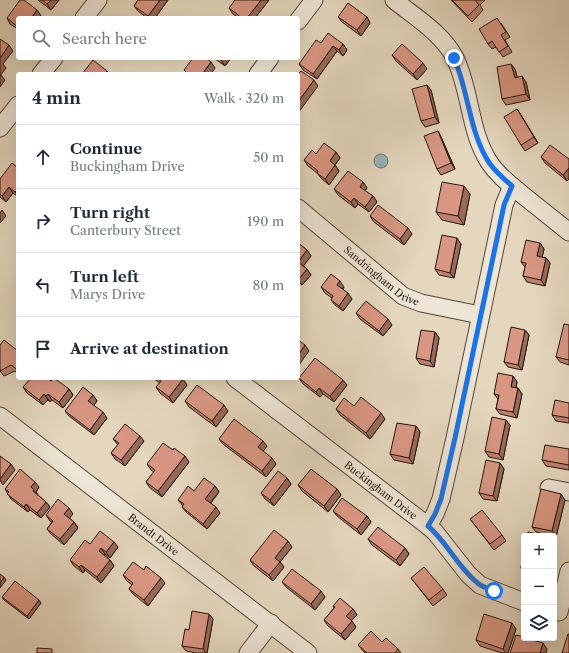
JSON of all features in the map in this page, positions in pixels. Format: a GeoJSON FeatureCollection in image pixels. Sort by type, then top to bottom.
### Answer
{"type":"FeatureCollection","features":[{"type":"Feature","properties":{"kind":"street"},"geometry":{"type":"LineString","coordinates":[[86,16],[98,0]]}},
{"type":"Feature","properties":{"kind":"street"},"geometry":{"type":"LineString","coordinates":[[300,18],[314,0]]}},
{"type":"Feature","properties":{"kind":"street"},"geometry":{"type":"LineString","coordinates":[[394,0],[436,33],[447,46],[460,71],[477,138],[483,152],[496,171],[512,186],[569,232]]}},
{"type":"Feature","properties":{"kind":"street"},"geometry":{"type":"LineString","coordinates":[[43,72],[52,60]]}},
{"type":"Feature","properties":{"kind":"street"},"geometry":{"type":"LineString","coordinates":[[260,72],[268,60]]}},
{"type":"Feature","properties":{"kind":"street"},"geometry":{"type":"LineString","coordinates":[[0,128],[16,108]]}},
{"type":"Feature","properties":{"kind":"street"},"geometry":{"type":"LineString","coordinates":[[428,526],[441,499],[504,205],[512,186]]}},
{"type":"Feature","properties":{"kind":"street","name":"Sandringham Drive"},"geometry":{"type":"LineString","coordinates":[[300,210],[403,296],[421,303],[480,315]]}},
{"type":"Feature","properties":{"kind":"street","name":"Buckingham Drive"},"geometry":{"type":"LineString","coordinates":[[238,380],[428,526],[435,532],[468,574],[480,585],[521,601]]}},
{"type":"Feature","properties":{"kind":"street","name":"Brandt Drive"},"geometry":{"type":"LineString","coordinates":[[0,416],[308,653]]}},
{"type":"Feature","properties":{"kind":"street"},"geometry":{"type":"LineString","coordinates":[[548,488],[569,492]]}},
{"type":"Feature","properties":{"kind":"street"},"geometry":{"type":"LineString","coordinates":[[561,613],[569,571]]}},
{"type":"Feature","properties":{"kind":"street"},"geometry":{"type":"LineString","coordinates":[[248,653],[271,624]]}},
{"type":"Feature","properties":{"kind":"water"},"geometry":{"type":"Polygon","coordinates":[[[381,154],[386,156],[388,161],[386,166],[381,168],[376,166],[374,161],[376,156],[381,154]]]}},
{"type":"Feature","properties":{"kind":"building"},"geometry":{"type":"Polygon","coordinates":[[[20,0],[24,0],[37,10],[32,16],[16,16],[16,25],[7,18],[20,0]]]}},
{"type":"Feature","properties":{"kind":"building"},"geometry":{"type":"Polygon","coordinates":[[[42,0],[51,0],[47,4],[42,0]]]}},
{"type":"Feature","properties":{"kind":"building"},"geometry":{"type":"Polygon","coordinates":[[[138,0],[160,0],[148,16],[134,6],[138,0]]]}},
{"type":"Feature","properties":{"kind":"building"},"geometry":{"type":"Polygon","coordinates":[[[235,0],[261,0],[249,16],[239,16],[229,8],[235,0]]]}},
{"type":"Feature","properties":{"kind":"building"},"geometry":{"type":"Polygon","coordinates":[[[452,0],[475,0],[479,5],[468,16],[452,0]]]}},
{"type":"Feature","properties":{"kind":"building"},"geometry":{"type":"Polygon","coordinates":[[[348,3],[367,17],[357,30],[338,17],[348,3]]]}},
{"type":"Feature","properties":{"kind":"building"},"geometry":{"type":"Polygon","coordinates":[[[497,18],[506,32],[501,35],[508,46],[499,52],[492,41],[488,44],[479,29],[497,18]]]}},
{"type":"Feature","properties":{"kind":"building"},"geometry":{"type":"Polygon","coordinates":[[[328,33],[343,44],[339,50],[333,46],[313,74],[299,64],[316,40],[321,43],[328,33]]]}},
{"type":"Feature","properties":{"kind":"building"},"geometry":{"type":"Polygon","coordinates":[[[0,39],[9,45],[0,58],[0,39]]]}},
{"type":"Feature","properties":{"kind":"building"},"geometry":{"type":"Polygon","coordinates":[[[402,44],[423,63],[413,74],[392,55],[402,44]]]}},
{"type":"Feature","properties":{"kind":"building"},"geometry":{"type":"Polygon","coordinates":[[[93,60],[107,71],[106,72],[84,72],[93,60]]]}},
{"type":"Feature","properties":{"kind":"building"},"geometry":{"type":"Polygon","coordinates":[[[192,60],[208,60],[211,62],[204,72],[186,72],[184,70],[192,60]]]}},
{"type":"Feature","properties":{"kind":"building"},"geometry":{"type":"Polygon","coordinates":[[[511,64],[515,78],[522,76],[526,94],[502,99],[497,67],[511,64]]]}},
{"type":"Feature","properties":{"kind":"building"},"geometry":{"type":"Polygon","coordinates":[[[301,71],[314,80],[300,99],[301,71]]]}},
{"type":"Feature","properties":{"kind":"building"},"geometry":{"type":"Polygon","coordinates":[[[427,85],[435,117],[421,121],[412,89],[427,85]]]}},
{"type":"Feature","properties":{"kind":"building"},"geometry":{"type":"Polygon","coordinates":[[[517,109],[534,137],[521,145],[504,117],[517,109]]]}},
{"type":"Feature","properties":{"kind":"building"},"geometry":{"type":"Polygon","coordinates":[[[438,131],[451,163],[437,169],[424,136],[438,131]]]}},
{"type":"Feature","properties":{"kind":"building"},"geometry":{"type":"Polygon","coordinates":[[[324,143],[336,152],[330,161],[335,165],[325,179],[317,173],[318,171],[304,160],[312,150],[316,154],[324,143]]]}},
{"type":"Feature","properties":{"kind":"building"},"geometry":{"type":"Polygon","coordinates":[[[550,145],[569,159],[569,168],[563,175],[541,157],[550,145]]]}},
{"type":"Feature","properties":{"kind":"building"},"geometry":{"type":"Polygon","coordinates":[[[12,163],[16,166],[15,192],[9,187],[2,196],[0,194],[0,179],[12,163]]]}},
{"type":"Feature","properties":{"kind":"building"},"geometry":{"type":"Polygon","coordinates":[[[348,171],[363,182],[360,187],[373,196],[365,207],[354,198],[351,202],[334,189],[348,171]]]}},
{"type":"Feature","properties":{"kind":"building"},"geometry":{"type":"Polygon","coordinates":[[[442,182],[464,186],[458,216],[436,212],[442,182]]]}},
{"type":"Feature","properties":{"kind":"building"},"geometry":{"type":"Polygon","coordinates":[[[378,205],[408,228],[400,239],[370,216],[378,205]]]}},
{"type":"Feature","properties":{"kind":"building"},"geometry":{"type":"Polygon","coordinates":[[[442,235],[457,238],[450,273],[435,269],[442,235]]]}},
{"type":"Feature","properties":{"kind":"building"},"geometry":{"type":"Polygon","coordinates":[[[526,240],[540,243],[537,256],[546,258],[541,280],[523,276],[526,263],[521,262],[526,240]]]}},
{"type":"Feature","properties":{"kind":"building"},"geometry":{"type":"Polygon","coordinates":[[[300,245],[307,250],[300,259],[300,245]]]}},
{"type":"Feature","properties":{"kind":"building"},"geometry":{"type":"Polygon","coordinates":[[[300,264],[307,269],[300,278],[300,264]]]}},
{"type":"Feature","properties":{"kind":"building"},"geometry":{"type":"Polygon","coordinates":[[[331,274],[340,281],[337,285],[348,293],[339,306],[331,300],[333,296],[321,287],[331,274]]]}},
{"type":"Feature","properties":{"kind":"building"},"geometry":{"type":"Polygon","coordinates":[[[366,301],[388,319],[379,331],[356,313],[366,301]]]}},
{"type":"Feature","properties":{"kind":"building"},"geometry":{"type":"Polygon","coordinates":[[[564,324],[569,325],[569,360],[556,357],[564,324]]]}},
{"type":"Feature","properties":{"kind":"building"},"geometry":{"type":"Polygon","coordinates":[[[511,327],[525,330],[518,365],[504,362],[511,327]]]}},
{"type":"Feature","properties":{"kind":"building"},"geometry":{"type":"Polygon","coordinates":[[[421,330],[435,332],[430,361],[416,358],[421,330]]]}},
{"type":"Feature","properties":{"kind":"building"},"geometry":{"type":"Polygon","coordinates":[[[4,340],[16,349],[16,369],[11,365],[0,371],[0,345],[4,340]]]}},
{"type":"Feature","properties":{"kind":"building"},"geometry":{"type":"Polygon","coordinates":[[[300,341],[305,345],[300,352],[300,341]]]}},
{"type":"Feature","properties":{"kind":"building"},"geometry":{"type":"Polygon","coordinates":[[[315,358],[343,380],[330,396],[319,388],[316,392],[300,379],[300,377],[315,358]]]}},
{"type":"Feature","properties":{"kind":"building"},"geometry":{"type":"Polygon","coordinates":[[[498,373],[513,376],[511,387],[518,388],[513,412],[496,409],[499,395],[494,394],[498,373]]]}},
{"type":"Feature","properties":{"kind":"building"},"geometry":{"type":"Polygon","coordinates":[[[29,380],[57,380],[69,389],[59,402],[48,394],[46,396],[44,394],[39,400],[23,387],[29,380]]]}},
{"type":"Feature","properties":{"kind":"building"},"geometry":{"type":"Polygon","coordinates":[[[159,380],[182,380],[169,397],[156,387],[161,381],[159,380]]]}},
{"type":"Feature","properties":{"kind":"building"},"geometry":{"type":"Polygon","coordinates":[[[197,385],[224,405],[212,421],[185,401],[197,385]]]}},
{"type":"Feature","properties":{"kind":"building"},"geometry":{"type":"Polygon","coordinates":[[[83,387],[93,395],[88,401],[103,412],[90,430],[65,411],[83,387]]]}},
{"type":"Feature","properties":{"kind":"building"},"geometry":{"type":"Polygon","coordinates":[[[361,397],[381,413],[366,433],[336,409],[344,398],[354,406],[361,397]]]}},
{"type":"Feature","properties":{"kind":"building"},"geometry":{"type":"Polygon","coordinates":[[[555,400],[569,403],[569,418],[552,415],[555,400]]]}},
{"type":"Feature","properties":{"kind":"building"},"geometry":{"type":"Polygon","coordinates":[[[492,417],[506,420],[499,454],[485,451],[492,417]]]}},
{"type":"Feature","properties":{"kind":"building"},"geometry":{"type":"Polygon","coordinates":[[[234,419],[263,441],[258,447],[272,458],[262,471],[219,439],[234,419]]]}},
{"type":"Feature","properties":{"kind":"building"},"geometry":{"type":"Polygon","coordinates":[[[397,423],[416,426],[409,458],[390,454],[397,423]]]}},
{"type":"Feature","properties":{"kind":"building"},"geometry":{"type":"Polygon","coordinates":[[[125,424],[140,436],[121,460],[111,453],[119,443],[113,439],[125,424]]]}},
{"type":"Feature","properties":{"kind":"building"},"geometry":{"type":"Polygon","coordinates":[[[163,443],[173,450],[174,448],[185,456],[158,491],[146,482],[155,470],[147,464],[163,443]]]}},
{"type":"Feature","properties":{"kind":"building"},"geometry":{"type":"Polygon","coordinates":[[[545,445],[569,449],[569,465],[542,460],[545,445]]]}},
{"type":"Feature","properties":{"kind":"building"},"geometry":{"type":"Polygon","coordinates":[[[0,456],[11,464],[0,479],[0,456]]]}},
{"type":"Feature","properties":{"kind":"building"},"geometry":{"type":"Polygon","coordinates":[[[486,460],[500,463],[493,496],[479,493],[486,460]]]}},
{"type":"Feature","properties":{"kind":"building"},"geometry":{"type":"Polygon","coordinates":[[[20,469],[35,482],[31,487],[34,490],[33,491],[46,502],[37,513],[26,504],[24,507],[7,494],[9,492],[5,489],[20,469]]]}},
{"type":"Feature","properties":{"kind":"building"},"geometry":{"type":"Polygon","coordinates":[[[311,469],[337,489],[324,506],[298,485],[311,469]]]}},
{"type":"Feature","properties":{"kind":"building"},"geometry":{"type":"Polygon","coordinates":[[[278,471],[287,478],[270,500],[261,493],[278,471]]]}},
{"type":"Feature","properties":{"kind":"building"},"geometry":{"type":"Polygon","coordinates":[[[204,478],[215,486],[205,499],[216,507],[203,524],[182,507],[184,504],[178,500],[188,486],[194,491],[204,478]]]}},
{"type":"Feature","properties":{"kind":"building"},"geometry":{"type":"Polygon","coordinates":[[[541,489],[561,494],[552,531],[532,527],[541,489]]]}},
{"type":"Feature","properties":{"kind":"building"},"geometry":{"type":"Polygon","coordinates":[[[342,498],[367,516],[357,529],[333,511],[342,498]]]}},
{"type":"Feature","properties":{"kind":"building"},"geometry":{"type":"Polygon","coordinates":[[[58,499],[69,508],[64,514],[74,522],[60,539],[47,529],[53,521],[46,515],[58,499]]]}},
{"type":"Feature","properties":{"kind":"building"},"geometry":{"type":"Polygon","coordinates":[[[482,510],[502,535],[490,544],[470,519],[482,510]]]}},
{"type":"Feature","properties":{"kind":"building"},"geometry":{"type":"Polygon","coordinates":[[[378,527],[405,548],[396,560],[368,539],[378,527]]]}},
{"type":"Feature","properties":{"kind":"building"},"geometry":{"type":"Polygon","coordinates":[[[274,530],[288,541],[275,558],[280,562],[269,575],[250,560],[274,530]]]}},
{"type":"Feature","properties":{"kind":"building"},"geometry":{"type":"Polygon","coordinates":[[[100,531],[114,542],[106,552],[101,548],[99,551],[110,560],[97,577],[81,565],[79,567],[70,560],[85,540],[90,544],[100,531]]]}},
{"type":"Feature","properties":{"kind":"building"},"geometry":{"type":"Polygon","coordinates":[[[133,562],[144,570],[146,566],[161,578],[144,600],[129,589],[133,583],[123,575],[133,562]]]}},
{"type":"Feature","properties":{"kind":"building"},"geometry":{"type":"Polygon","coordinates":[[[424,567],[443,589],[429,600],[411,578],[424,567]]]}},
{"type":"Feature","properties":{"kind":"building"},"geometry":{"type":"Polygon","coordinates":[[[292,569],[321,591],[311,604],[282,582],[292,569]]]}},
{"type":"Feature","properties":{"kind":"building"},"geometry":{"type":"Polygon","coordinates":[[[0,574],[4,577],[0,583],[0,574]]]}},
{"type":"Feature","properties":{"kind":"building"},"geometry":{"type":"Polygon","coordinates":[[[15,581],[39,600],[27,616],[2,597],[15,581]]]}},
{"type":"Feature","properties":{"kind":"building"},"geometry":{"type":"Polygon","coordinates":[[[340,598],[353,609],[346,616],[352,621],[341,634],[324,620],[335,607],[333,606],[340,598]]]}},
{"type":"Feature","properties":{"kind":"building"},"geometry":{"type":"Polygon","coordinates":[[[192,611],[209,614],[203,649],[182,646],[185,629],[189,630],[192,611]]]}},
{"type":"Feature","properties":{"kind":"building"},"geometry":{"type":"Polygon","coordinates":[[[484,614],[512,623],[503,649],[476,640],[484,614]]]}},
{"type":"Feature","properties":{"kind":"building"},"geometry":{"type":"Polygon","coordinates":[[[371,631],[382,642],[386,638],[398,649],[395,653],[367,653],[358,645],[371,631]]]}},
{"type":"Feature","properties":{"kind":"building"},"geometry":{"type":"Polygon","coordinates":[[[568,634],[569,653],[562,653],[568,634]]]}},
{"type":"Feature","properties":{"kind":"building"},"geometry":{"type":"Polygon","coordinates":[[[516,635],[521,636],[521,641],[536,641],[543,643],[540,653],[510,653],[516,635]]]}},
{"type":"Feature","properties":{"kind":"building"},"geometry":{"type":"Polygon","coordinates":[[[37,648],[52,649],[52,653],[37,653],[37,648]]]}},
{"type":"Feature","properties":{"kind":"route"},"geometry":{"type":"LineString","coordinates":[[454,58],[460,71],[477,138],[483,152],[496,171],[512,186],[504,205],[441,499],[428,526],[435,532],[468,574],[480,585],[494,591]]}}]}
